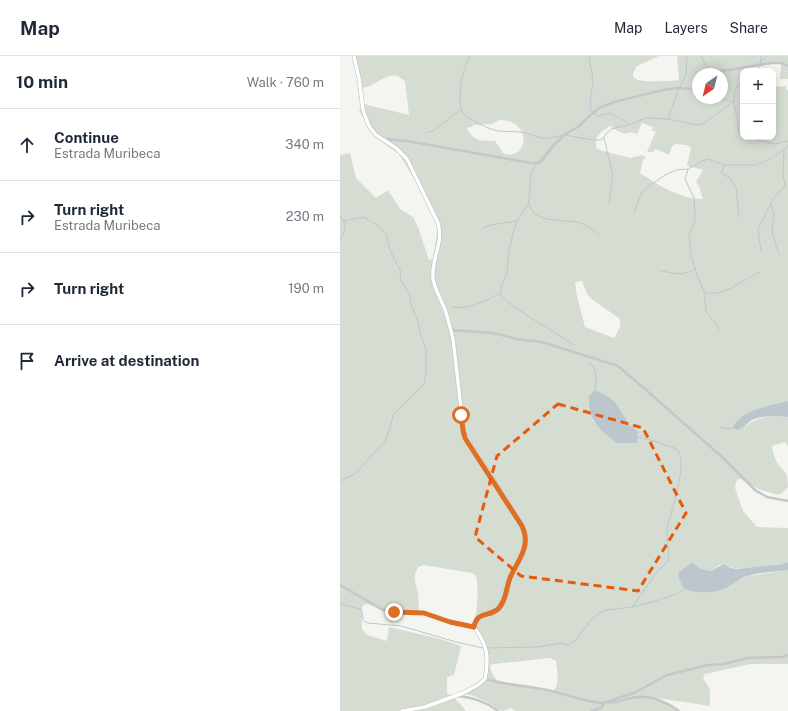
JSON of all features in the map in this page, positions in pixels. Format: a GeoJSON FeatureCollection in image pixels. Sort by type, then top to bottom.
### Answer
{"type":"FeatureCollection","features":[{"type":"Feature","properties":{"kind":"street"},"geometry":{"type":"LineString","coordinates":[[354,56],[359,78],[363,110],[369,126],[380,139],[396,148],[407,159],[440,228],[440,238],[433,276],[451,330],[464,434],[518,519],[525,533],[526,541],[523,552],[509,581],[503,602],[496,611],[480,616],[474,627]]}},
{"type":"Feature","properties":{"kind":"street"},"geometry":{"type":"LineString","coordinates":[[728,70],[771,62],[782,63],[788,66]]}},
{"type":"Feature","properties":{"kind":"street"},"geometry":{"type":"LineString","coordinates":[[380,139],[406,141],[531,163],[539,163],[565,134],[578,127],[600,108],[614,102],[663,90],[677,88],[692,89]]}},
{"type":"Feature","properties":{"kind":"street"},"geometry":{"type":"LineString","coordinates":[[451,330],[493,333],[517,340],[542,342],[618,366],[721,456],[755,490],[767,497],[788,502]]}},
{"type":"Feature","properties":{"kind":"street"},"geometry":{"type":"LineString","coordinates":[[340,585],[383,610],[424,613],[450,622],[474,627],[487,649],[485,679],[471,690],[425,707],[402,711]]}},
{"type":"Feature","properties":{"kind":"street"},"geometry":{"type":"LineString","coordinates":[[592,711],[601,708],[604,703],[636,692],[667,675],[747,658],[782,657],[788,655]]}},
{"type":"Feature","properties":{"kind":"street"},"geometry":{"type":"LineString","coordinates":[[485,679],[547,690],[584,701],[604,703],[646,697],[663,702],[679,711]]}},
{"type":"Feature","properties":{"kind":"street"},"geometry":{"type":"LineString","coordinates":[[455,696],[475,698],[483,701],[498,711]]}},
{"type":"Feature","properties":{"kind":"highlighted area"},"geometry":{"type":"Polygon","coordinates":[[[558,404],[643,428],[686,513],[638,591],[521,576],[475,537],[497,456],[558,404]]]}},
{"type":"Feature","properties":{"kind":"shaded area"},"geometry":{"type":"Polygon","coordinates":[[[354,56],[659,56],[637,66],[633,73],[634,78],[639,80],[657,81],[679,80],[677,56],[788,56],[788,79],[780,79],[781,63],[740,68],[740,140],[776,140],[776,87],[786,86],[786,90],[788,90],[788,401],[750,412],[741,429],[758,419],[788,417],[788,446],[785,442],[772,446],[777,462],[787,476],[788,487],[778,495],[758,489],[742,479],[738,479],[735,488],[743,511],[757,527],[788,528],[788,562],[745,568],[734,568],[721,565],[712,571],[706,571],[698,567],[692,591],[713,592],[722,590],[729,585],[749,576],[788,570],[788,664],[751,664],[705,674],[703,678],[710,689],[710,706],[657,698],[681,711],[516,711],[511,708],[503,711],[499,710],[489,703],[474,696],[461,693],[483,680],[487,660],[479,634],[471,627],[475,616],[477,603],[476,576],[472,573],[424,565],[418,567],[415,578],[419,610],[402,613],[390,613],[365,604],[362,607],[362,629],[367,635],[387,641],[389,627],[444,640],[461,646],[454,675],[447,677],[447,694],[452,695],[466,711],[340,711],[340,155],[350,153],[356,178],[376,198],[388,190],[400,209],[413,217],[429,260],[433,259],[438,226],[419,187],[399,154],[378,139],[370,129],[359,110],[364,104],[409,115],[405,81],[398,76],[392,76],[384,78],[361,88],[354,56]],[[499,120],[492,124],[473,125],[467,129],[476,139],[495,141],[503,153],[511,154],[518,152],[522,147],[524,140],[518,126],[510,122],[499,120]],[[642,123],[637,134],[631,132],[622,133],[610,126],[601,132],[596,138],[596,148],[630,158],[642,155],[646,157],[643,160],[640,173],[670,191],[687,197],[703,199],[699,186],[696,182],[703,170],[687,166],[691,148],[687,145],[675,144],[669,155],[656,149],[653,152],[647,152],[656,131],[652,131],[653,127],[642,123]],[[582,281],[575,282],[585,327],[614,338],[620,327],[620,319],[587,294],[582,281]],[[616,403],[589,405],[593,421],[598,427],[617,443],[632,442],[636,430],[629,424],[616,403]],[[550,658],[490,665],[491,671],[497,681],[533,686],[554,691],[556,688],[558,676],[556,661],[550,658]]]}},
{"type":"Feature","properties":{"kind":"shaded area"},"geometry":{"type":"Polygon","coordinates":[[[595,390],[607,396],[616,403],[629,424],[638,432],[637,443],[617,443],[604,433],[596,424],[592,418],[589,405],[589,396],[595,390]]]}},
{"type":"Feature","properties":{"kind":"shaded area"},"geometry":{"type":"Polygon","coordinates":[[[788,401],[788,417],[761,417],[752,420],[736,430],[733,427],[737,421],[750,412],[788,401]]]}},
{"type":"Feature","properties":{"kind":"shaded area"},"geometry":{"type":"Polygon","coordinates":[[[692,562],[703,569],[712,571],[721,565],[737,569],[788,562],[788,570],[748,576],[724,589],[717,591],[697,592],[684,588],[678,574],[692,562]]]}},
{"type":"Feature","properties":{"kind":"waterway"},"geometry":{"type":"LineString","coordinates":[[470,56],[467,61],[461,84],[460,100],[462,113],[479,124],[498,131],[520,132],[540,138],[549,138],[562,135]]}},
{"type":"Feature","properties":{"kind":"waterway"},"geometry":{"type":"LineString","coordinates":[[589,56],[593,82],[590,100],[591,111],[598,116],[610,113],[630,124]]}},
{"type":"Feature","properties":{"kind":"waterway"},"geometry":{"type":"LineString","coordinates":[[680,87],[686,74],[687,56]]}},
{"type":"Feature","properties":{"kind":"waterway"},"geometry":{"type":"LineString","coordinates":[[701,56],[707,68]]}},
{"type":"Feature","properties":{"kind":"waterway"},"geometry":{"type":"LineString","coordinates":[[758,68],[761,56]]}},
{"type":"Feature","properties":{"kind":"waterway"},"geometry":{"type":"LineString","coordinates":[[760,63],[767,56]]}},
{"type":"Feature","properties":{"kind":"waterway"},"geometry":{"type":"LineString","coordinates":[[740,83],[734,93],[734,104],[740,133]]}},
{"type":"Feature","properties":{"kind":"waterway"},"geometry":{"type":"LineString","coordinates":[[668,119],[678,90]]}},
{"type":"Feature","properties":{"kind":"waterway"},"geometry":{"type":"LineString","coordinates":[[728,100],[732,101]]}},
{"type":"Feature","properties":{"kind":"waterway"},"geometry":{"type":"LineString","coordinates":[[565,135],[601,140],[611,129],[632,124],[645,118],[668,119],[697,125],[703,124],[734,101]]}},
{"type":"Feature","properties":{"kind":"waterway"},"geometry":{"type":"LineString","coordinates":[[426,133],[435,130],[460,110]]}},
{"type":"Feature","properties":{"kind":"waterway"},"geometry":{"type":"LineString","coordinates":[[604,138],[613,175],[609,203]]}},
{"type":"Feature","properties":{"kind":"waterway"},"geometry":{"type":"LineString","coordinates":[[757,140],[775,144],[788,141]]}},
{"type":"Feature","properties":{"kind":"waterway"},"geometry":{"type":"LineString","coordinates":[[634,213],[642,192],[665,175],[676,170],[688,169],[708,159],[724,165],[756,165],[771,159],[788,146]]}},
{"type":"Feature","properties":{"kind":"waterway"},"geometry":{"type":"LineString","coordinates":[[538,162],[549,149]]}},
{"type":"Feature","properties":{"kind":"waterway"},"geometry":{"type":"LineString","coordinates":[[761,251],[758,229],[773,199],[785,185],[783,175],[784,150]]}},
{"type":"Feature","properties":{"kind":"waterway"},"geometry":{"type":"LineString","coordinates":[[536,165],[531,177],[529,199],[530,207],[533,212],[539,216],[552,220],[581,223],[599,235]]}},
{"type":"Feature","properties":{"kind":"waterway"},"geometry":{"type":"LineString","coordinates":[[724,166],[721,173],[730,178],[736,188],[739,217]]}},
{"type":"Feature","properties":{"kind":"waterway"},"geometry":{"type":"LineString","coordinates":[[688,170],[685,179],[694,198],[695,215],[695,221],[689,235],[691,255],[704,292],[706,311],[720,330]]}},
{"type":"Feature","properties":{"kind":"waterway"},"geometry":{"type":"LineString","coordinates":[[529,202],[516,223],[509,249],[507,274],[501,286],[501,295],[509,303],[525,314],[574,345]]}},
{"type":"Feature","properties":{"kind":"waterway"},"geometry":{"type":"LineString","coordinates":[[771,204],[774,213],[772,231],[779,254]]}},
{"type":"Feature","properties":{"kind":"waterway"},"geometry":{"type":"LineString","coordinates":[[340,216],[345,225],[340,240]]}},
{"type":"Feature","properties":{"kind":"waterway"},"geometry":{"type":"LineString","coordinates":[[340,481],[355,474],[385,441],[394,414],[424,384],[426,374],[426,348],[411,304],[410,294],[400,279],[401,272],[390,250],[386,234],[380,227],[364,217],[344,221]]}},
{"type":"Feature","properties":{"kind":"waterway"},"geometry":{"type":"LineString","coordinates":[[483,228],[491,225],[517,221]]}},
{"type":"Feature","properties":{"kind":"waterway"},"geometry":{"type":"LineString","coordinates":[[658,270],[682,274],[695,269]]}},
{"type":"Feature","properties":{"kind":"waterway"},"geometry":{"type":"LineString","coordinates":[[706,293],[712,294],[723,292],[761,272]]}},
{"type":"Feature","properties":{"kind":"waterway"},"geometry":{"type":"LineString","coordinates":[[453,307],[459,308],[471,306],[483,302],[500,293]]}},
{"type":"Feature","properties":{"kind":"waterway"},"geometry":{"type":"LineString","coordinates":[[590,363],[595,369],[596,373],[595,391]]}},
{"type":"Feature","properties":{"kind":"waterway"},"geometry":{"type":"LineString","coordinates":[[720,427],[728,429],[735,427]]}},
{"type":"Feature","properties":{"kind":"waterway"},"geometry":{"type":"LineString","coordinates":[[633,606],[657,572],[668,561],[669,553],[667,530],[678,488],[681,465],[680,456],[677,449],[637,437]]}},
{"type":"Feature","properties":{"kind":"waterway"},"geometry":{"type":"LineString","coordinates":[[340,603],[361,609],[363,619],[368,623],[401,626],[483,648],[538,647],[561,643],[567,645],[575,641],[591,620],[606,610],[632,607],[652,602],[676,594],[686,588]]}},
{"type":"Feature","properties":{"kind":"route"},"geometry":{"type":"LineString","coordinates":[[394,612],[424,613],[460,625],[474,627],[480,616],[496,611],[503,602],[510,576],[521,557],[525,546],[525,533],[522,526],[465,438],[461,415]]}}]}
